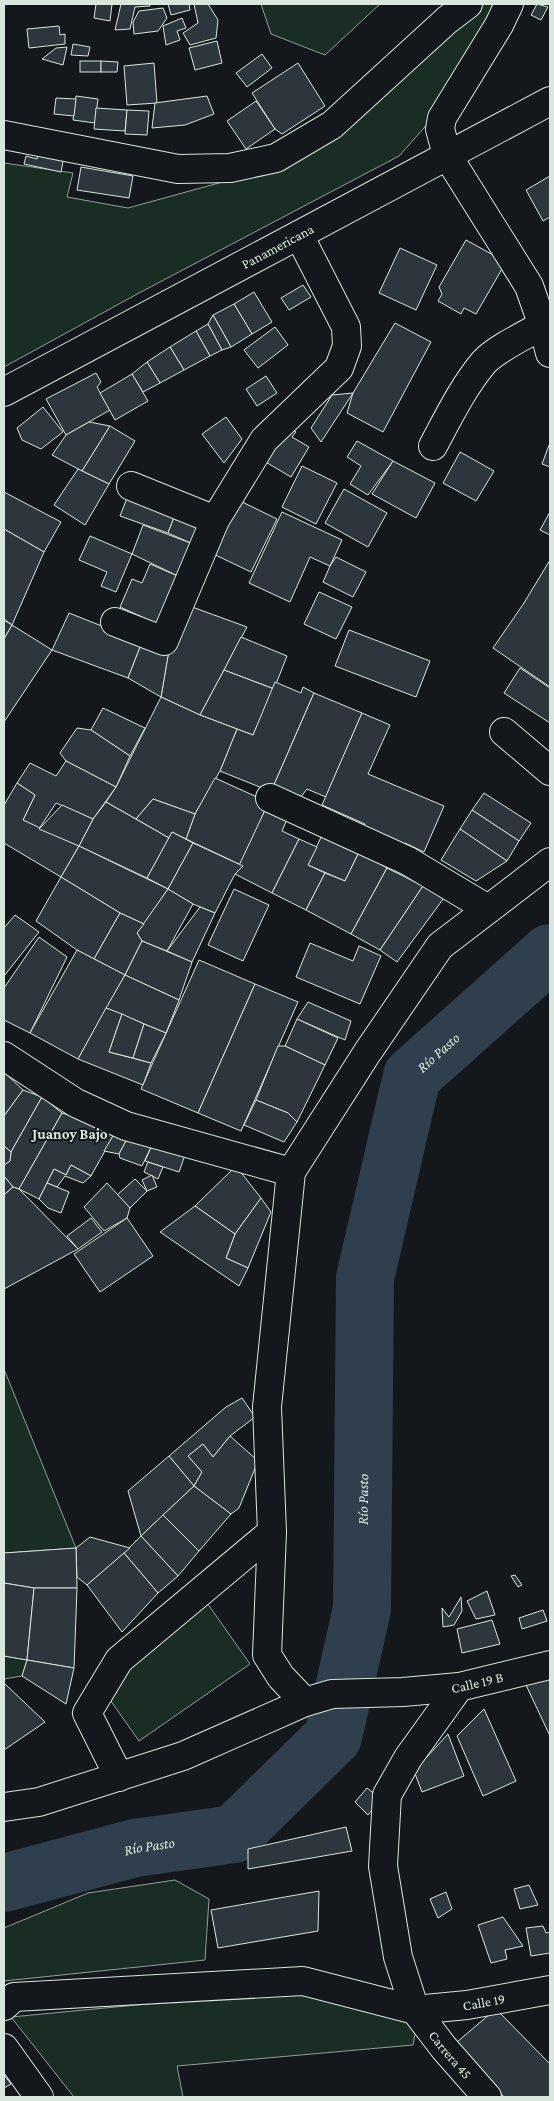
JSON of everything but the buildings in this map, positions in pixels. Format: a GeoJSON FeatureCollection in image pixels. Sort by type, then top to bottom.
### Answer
{"type":"FeatureCollection","features":[{"type":"Feature","properties":{"kind":"street"},"geometry":{"type":"LineString","coordinates":[[4,135],[178,169],[230,168],[276,158],[332,125],[447,20],[468,4]]}},
{"type":"Feature","properties":{"kind":"street"},"geometry":{"type":"LineString","coordinates":[[509,4],[499,25],[442,118],[440,129],[447,155],[529,286],[547,323],[550,353]]}},
{"type":"Feature","properties":{"kind":"street","name":"Panamericana"},"geometry":{"type":"LineString","coordinates":[[4,392],[550,101]]}},
{"type":"Feature","properties":{"kind":"street"},"geometry":{"type":"LineString","coordinates":[[116,622],[164,641],[215,520],[264,440],[339,368],[347,346],[346,327],[299,235]]}},
{"type":"Feature","properties":{"kind":"street"},"geometry":{"type":"LineString","coordinates":[[433,446],[454,407],[484,362],[495,353],[547,323]]}},
{"type":"Feature","properties":{"kind":"street"},"geometry":{"type":"LineString","coordinates":[[132,486],[215,520]]}},
{"type":"Feature","properties":{"kind":"street"},"geometry":{"type":"LineString","coordinates":[[504,732],[550,771]]}},
{"type":"Feature","properties":{"kind":"street"},"geometry":{"type":"LineString","coordinates":[[270,798],[408,861],[488,909]]}},
{"type":"Feature","properties":{"kind":"street"},"geometry":{"type":"LineString","coordinates":[[305,1702],[281,1677],[267,1655],[272,1532],[267,1407],[290,1172],[367,1053],[440,946],[550,862]]}},
{"type":"Feature","properties":{"kind":"street"},"geometry":{"type":"LineString","coordinates":[[4,1056],[76,1103],[126,1126],[290,1172]]}},
{"type":"Feature","properties":{"kind":"street"},"geometry":{"type":"LineString","coordinates":[[119,1777],[86,1713],[119,1660],[272,1532]]}},
{"type":"Feature","properties":{"kind":"street","name":"Calle 19 B"},"geometry":{"type":"LineString","coordinates":[[4,1807],[39,1802],[183,1756],[305,1702],[332,1694],[404,1692],[458,1687],[550,1666]]}},
{"type":"Feature","properties":{"kind":"street","name":"Carrera 45"},"geometry":{"type":"LineString","coordinates":[[458,1687],[408,1758],[387,1796],[383,1866],[398,1957],[415,2010],[444,2048],[487,2097]]}},
{"type":"Feature","properties":{"kind":"street"},"geometry":{"type":"LineString","coordinates":[[4,2006],[14,1997],[303,1981],[415,2010]]}},
{"type":"Feature","properties":{"kind":"street","name":"Calle 19"},"geometry":{"type":"LineString","coordinates":[[415,2010],[467,2005],[550,1990]]}},
{"type":"Feature","properties":{"kind":"street"},"geometry":{"type":"LineString","coordinates":[[4,2048],[40,2097]]}},
{"type":"Feature","properties":{"kind":"green space"},"geometry":{"type":"Polygon","coordinates":[[[261,4],[380,4],[325,55],[271,34],[261,4]]]}},
{"type":"Feature","properties":{"kind":"green space"},"geometry":{"type":"Polygon","coordinates":[[[478,4],[497,4],[477,54],[424,128],[399,156],[139,293],[4,367],[4,163],[73,173],[67,197],[128,208],[255,173],[478,4]]]}},
{"type":"Feature","properties":{"kind":"green space"},"geometry":{"type":"Polygon","coordinates":[[[4,1369],[76,1548],[4,1553],[4,1369]]]}},
{"type":"Feature","properties":{"kind":"green space"},"geometry":{"type":"Polygon","coordinates":[[[205,1600],[250,1664],[139,1741],[94,1677],[205,1600]]]}},
{"type":"Feature","properties":{"kind":"green space"},"geometry":{"type":"Polygon","coordinates":[[[4,1656],[27,1660],[22,1676],[4,1679],[4,1656]]]}},
{"type":"Feature","properties":{"kind":"green space"},"geometry":{"type":"Polygon","coordinates":[[[175,1880],[209,1899],[205,1960],[4,1981],[4,1928],[88,1893],[175,1880]]]}},
{"type":"Feature","properties":{"kind":"green space"},"geometry":{"type":"Polygon","coordinates":[[[293,1990],[419,2013],[413,2045],[177,2066],[183,2097],[74,2097],[11,2017],[293,1990]]]}},
{"type":"Feature","properties":{"kind":"waterway","name":"Río Pasto"},"geometry":{"type":"LineString","coordinates":[[4,1883],[135,1848],[234,1834],[333,1737],[362,1609],[365,1278],[412,1076],[550,953]]}},
{"type":"Feature","properties":{"kind":"district","name":"Juanoy Bajo"},"geometry":{"type":"Point","coordinates":[70,1134]}}]}
